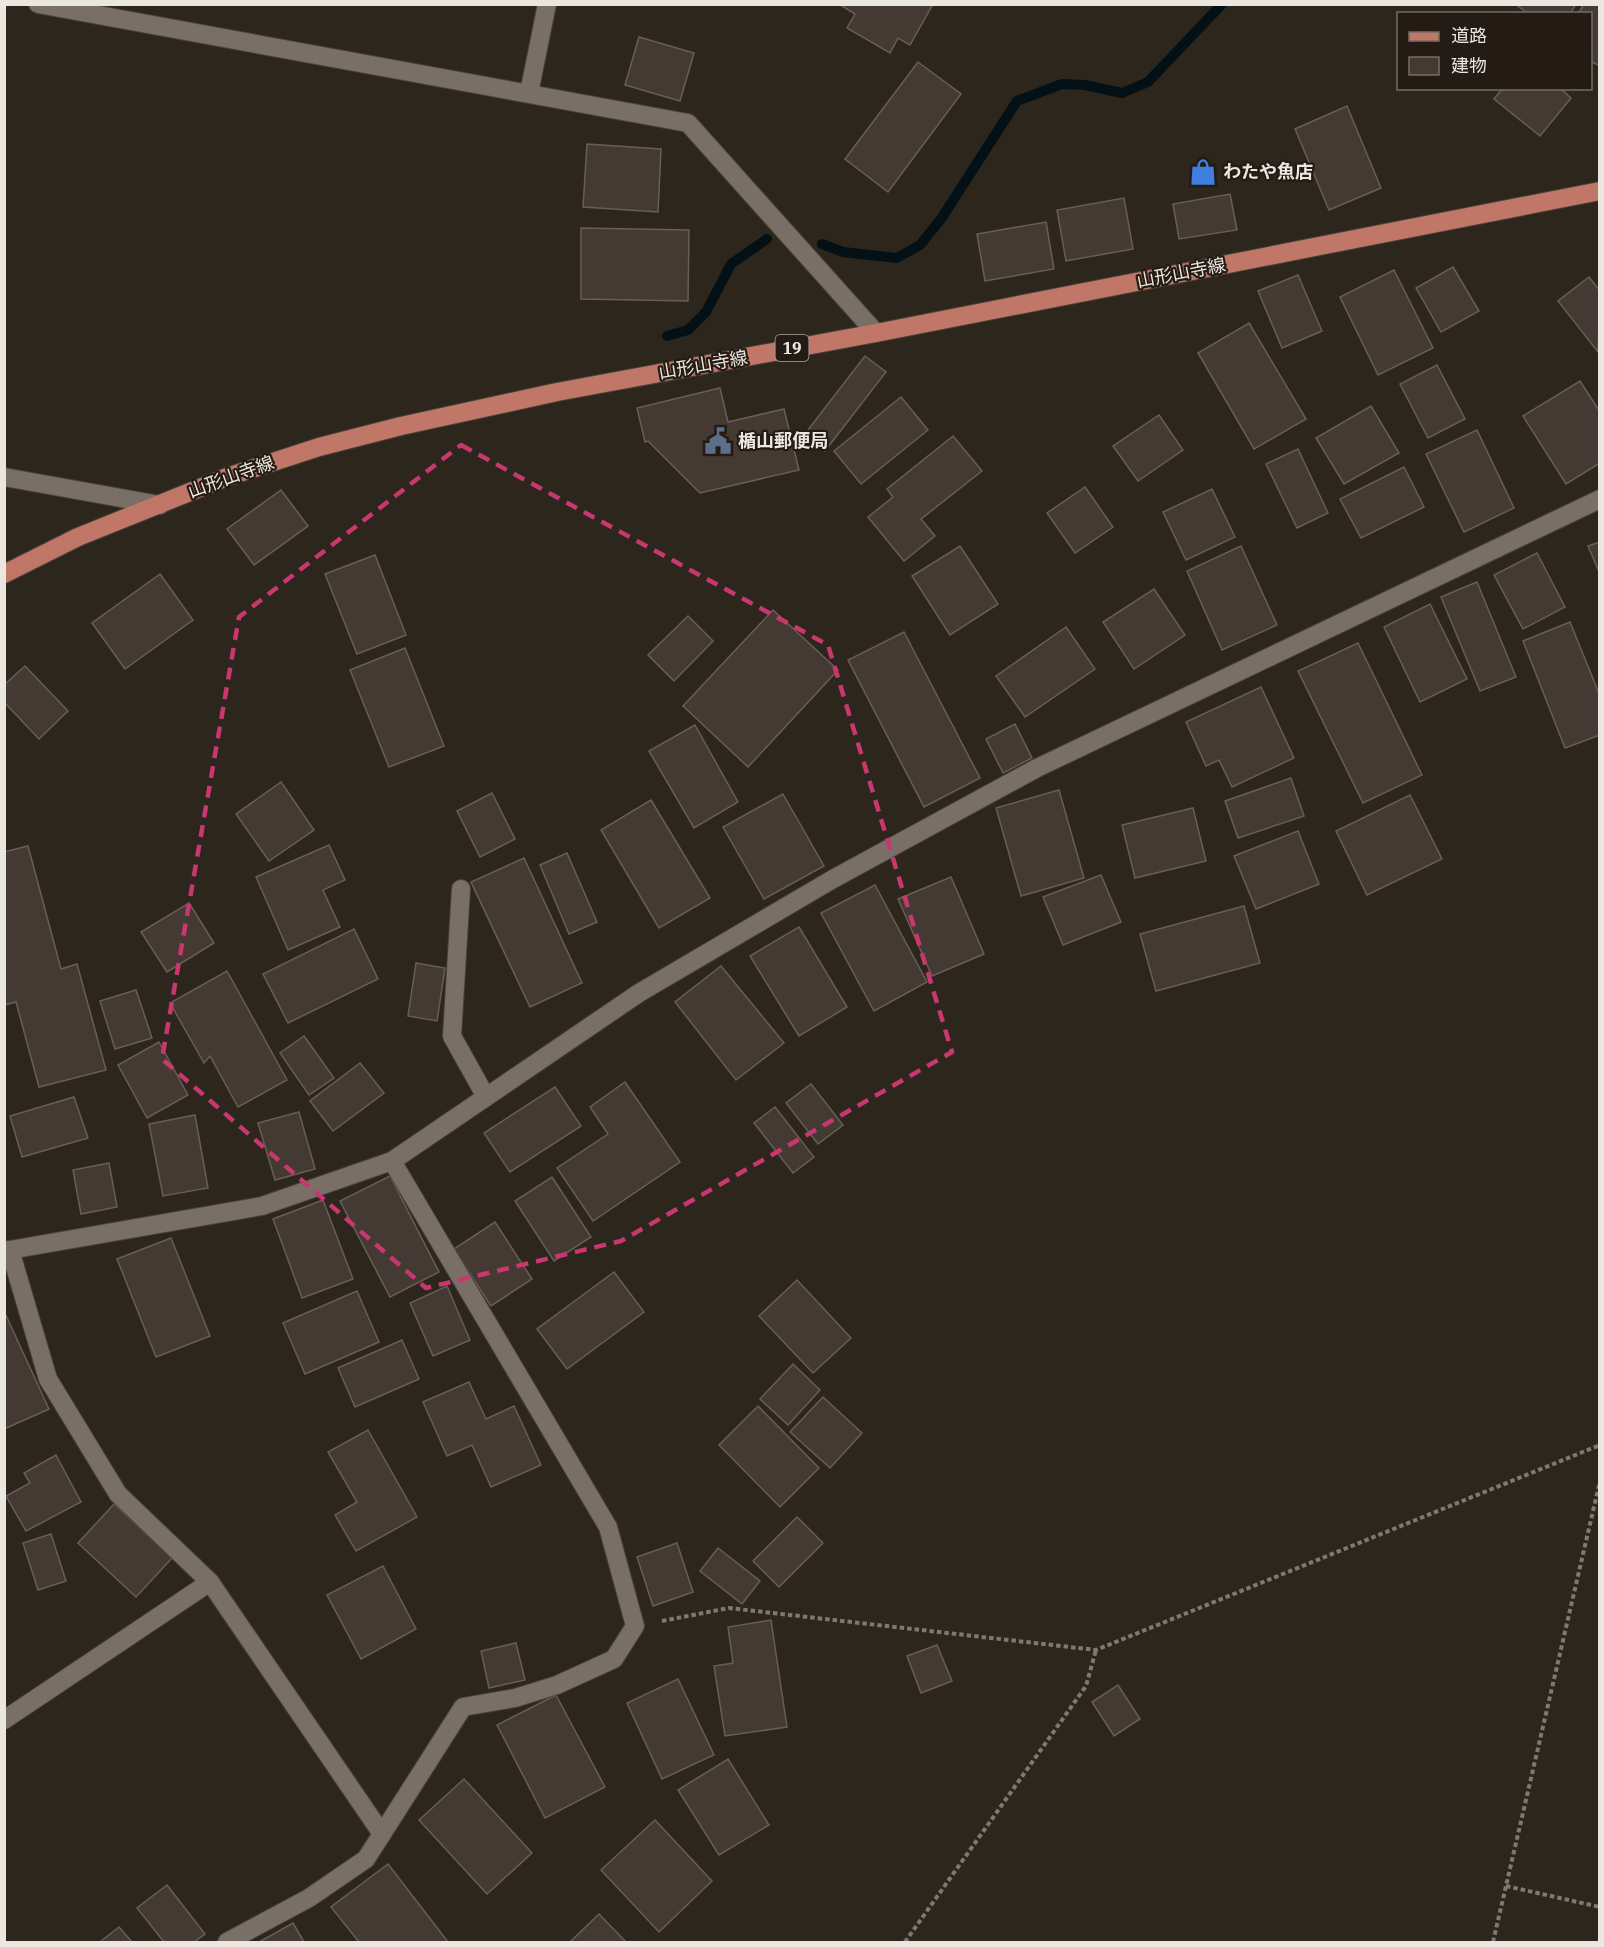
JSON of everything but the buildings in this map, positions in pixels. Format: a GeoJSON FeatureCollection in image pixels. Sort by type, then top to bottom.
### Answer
{"type":"FeatureCollection","features":[{"type":"Feature","properties":{"kind":"main road","name":"山形山寺線"},"geometry":{"type":"LineString","coordinates":[[4,574],[78,537],[227,477],[319,447],[401,426],[557,392],[876,333],[1599,191]]}},
{"type":"Feature","properties":{"kind":"lane"},"geometry":{"type":"LineString","coordinates":[[38,4],[688,123],[876,333]]}},
{"type":"Feature","properties":{"kind":"lane"},"geometry":{"type":"LineString","coordinates":[[529,93],[547,4]]}},
{"type":"Feature","properties":{"kind":"lane"},"geometry":{"type":"LineString","coordinates":[[4,477],[160,505]]}},
{"type":"Feature","properties":{"kind":"lane"},"geometry":{"type":"LineString","coordinates":[[382,1834],[210,1582],[118,1494],[48,1379],[7,1251],[262,1206],[392,1161],[650,987],[833,879],[1026,774],[1599,499]]}},
{"type":"Feature","properties":{"kind":"lane"},"geometry":{"type":"LineString","coordinates":[[461,889],[452,1036],[486,1097]]}},
{"type":"Feature","properties":{"kind":"lane"},"geometry":{"type":"LineString","coordinates":[[227,1942],[309,1898],[366,1859],[463,1707],[515,1698],[557,1686],[614,1659],[635,1626],[608,1527],[392,1161]]}},
{"type":"Feature","properties":{"kind":"lane"},"geometry":{"type":"LineString","coordinates":[[4,1720],[210,1582]]}},
{"type":"Feature","properties":{"kind":"path"},"geometry":{"type":"LineString","coordinates":[[635,1626],[729,1608],[1096,1650],[1599,1445]]}},
{"type":"Feature","properties":{"kind":"path"},"geometry":{"type":"LineString","coordinates":[[1493,1942],[1599,1481]]}},
{"type":"Feature","properties":{"kind":"path"},"geometry":{"type":"LineString","coordinates":[[905,1942],[1086,1686],[1096,1650]]}},
{"type":"Feature","properties":{"kind":"path"},"geometry":{"type":"LineString","coordinates":[[1506,1886],[1599,1907]]}},
{"type":"Feature","properties":{"kind":"highlighted area"},"geometry":{"type":"Polygon","coordinates":[[[461,445],[828,645],[952,1052],[621,1241],[426,1288],[162,1059],[239,617],[461,445]]]}},
{"type":"Feature","properties":{"kind":"waterway"},"geometry":{"type":"LineString","coordinates":[[822,244],[843,252],[897,258],[920,245],[941,219],[1017,101],[1062,84],[1085,85],[1122,93],[1148,82],[1222,4]]}},
{"type":"Feature","properties":{"kind":"waterway"},"geometry":{"type":"LineString","coordinates":[[667,336],[688,330],[706,312],[731,264],[767,239]]}},
{"type":"Feature","properties":{"kind":"place","name":"わたや魚店"},"geometry":{"type":"Point","coordinates":[1203,172]}},
{"type":"Feature","properties":{"kind":"place","name":"楯山郵便局"},"geometry":{"type":"Point","coordinates":[718,441]}}]}
